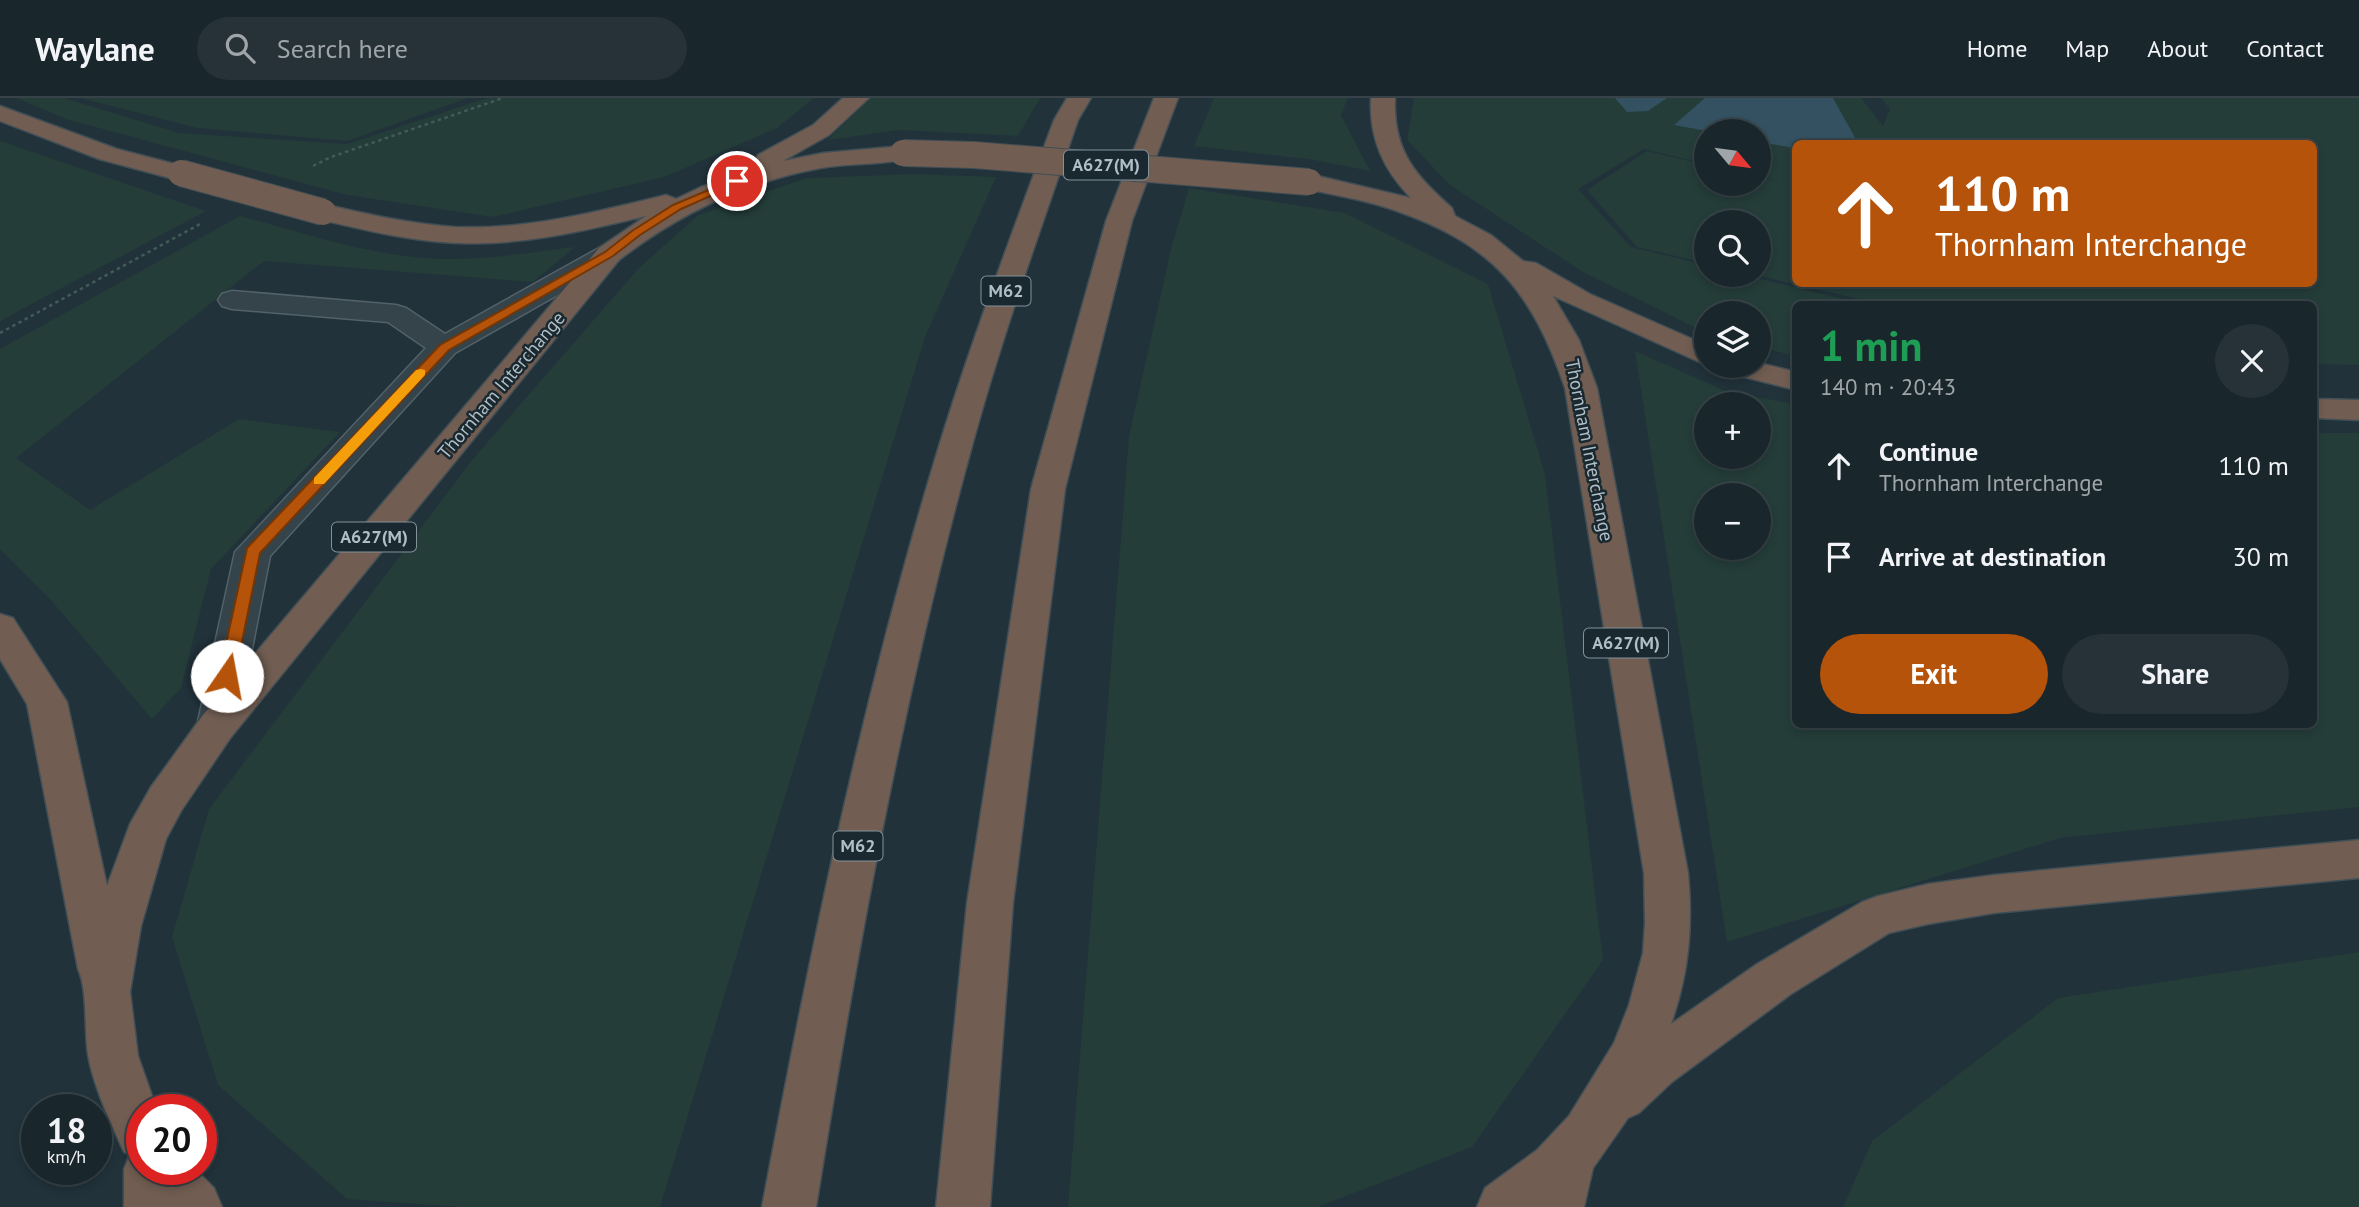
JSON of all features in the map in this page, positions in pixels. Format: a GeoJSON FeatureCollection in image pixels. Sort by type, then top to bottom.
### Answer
{"type":"FeatureCollection","features":[{"type":"Feature","properties":{"kind":"highway"},"geometry":{"type":"LineString","coordinates":[[708,191],[821,130],[858,98]]}},
{"type":"Feature","properties":{"kind":"highway","name":"M62"},"geometry":{"type":"LineString","coordinates":[[789,1207],[820,1027],[883,731],[943,488],[1002,302],[1066,120],[1079,98]]}},
{"type":"Feature","properties":{"kind":"highway"},"geometry":{"type":"LineString","coordinates":[[963,1207],[990,903],[1048,489],[1119,220],[1166,98]]}},
{"type":"Feature","properties":{"kind":"highway"},"geometry":{"type":"LineString","coordinates":[[1383,98],[1382,126],[1392,157],[1426,200],[1455,225]]}},
{"type":"Feature","properties":{"kind":"highway","name":"A627(M)"},"geometry":{"type":"LineString","coordinates":[[0,113],[108,155],[323,212],[413,231],[476,235],[514,233],[577,222],[708,191]]}},
{"type":"Feature","properties":{"kind":"highway","name":"Thornham Interchange"},"geometry":{"type":"LineString","coordinates":[[126,1097],[113,1056],[106,992],[118,926],[145,837],[166,799],[217,726],[609,254],[653,221],[708,191],[800,164],[903,153],[1016,158],[1310,182],[1380,198],[1455,225],[1481,239],[1506,258],[1539,295],[1572,353],[1581,388],[1666,873],[1669,914],[1667,953],[1655,1000],[1636,1047],[1601,1114],[1570,1155],[1504,1207]]}},
{"type":"Feature","properties":{"kind":"highway","name":"A627(M)"},"geometry":{"type":"LineString","coordinates":[[1506,258],[1580,300],[1694,351]]}},
{"type":"Feature","properties":{"kind":"highway"},"geometry":{"type":"LineString","coordinates":[[1771,375],[1792,381]]}},
{"type":"Feature","properties":{"kind":"highway"},"geometry":{"type":"LineString","coordinates":[[2317,410],[2359,410]]}},
{"type":"Feature","properties":{"kind":"highway","name":"A627(M)"},"geometry":{"type":"LineString","coordinates":[[0,628],[47,702],[106,992]]}},
{"type":"Feature","properties":{"kind":"highway","name":"A627(M)"},"geometry":{"type":"LineString","coordinates":[[1601,1114],[1654,1065],[1712,1022],[1795,965],[1878,916],[1927,904],[1994,894],[2359,859]]}},
{"type":"Feature","properties":{"kind":"highway"},"geometry":{"type":"LineString","coordinates":[[1557,1207],[1570,1155]]}},
{"type":"Feature","properties":{"kind":"highway"},"geometry":{"type":"LineString","coordinates":[[150,1185],[151,1207]]}},
{"type":"Feature","properties":{"kind":"highway"},"geometry":{"type":"LineString","coordinates":[[174,1185],[195,1207]]}},
{"type":"Feature","properties":{"kind":"lane"},"geometry":{"type":"LineString","coordinates":[[217,726],[253,552],[444,347],[609,254]]}},
{"type":"Feature","properties":{"kind":"lane"},"geometry":{"type":"LineString","coordinates":[[232,300],[396,314],[444,347]]}},
{"type":"Feature","properties":{"kind":"green space"},"geometry":{"type":"Polygon","coordinates":[[[17,98],[64,98],[179,133],[347,144],[487,98],[814,98],[777,128],[664,177],[493,217],[347,195],[66,119],[17,98]]]}},
{"type":"Feature","properties":{"kind":"green space"},"geometry":{"type":"Polygon","coordinates":[[[80,98],[468,98],[347,141],[198,128],[80,98]]]}},
{"type":"Feature","properties":{"kind":"green space"},"geometry":{"type":"Polygon","coordinates":[[[871,98],[1040,98],[1018,136],[899,130],[827,140],[871,98]]]}},
{"type":"Feature","properties":{"kind":"green space"},"geometry":{"type":"Polygon","coordinates":[[[1214,98],[1348,98],[1341,115],[1370,171],[1314,160],[1194,146],[1214,98]]]}},
{"type":"Feature","properties":{"kind":"green space"},"geometry":{"type":"Polygon","coordinates":[[[1414,98],[1861,98],[1883,126],[1890,109],[1881,98],[2359,98],[2359,365],[2317,364],[2317,301],[1868,301],[1807,287],[2317,287],[2317,140],[1792,140],[1792,284],[1771,279],[1771,210],[1694,210],[1694,260],[1637,247],[1587,190],[1647,151],[1694,162],[1694,196],[1771,196],[1771,180],[1780,182],[1771,179],[1771,119],[1694,119],[1694,161],[1644,149],[1578,189],[1631,247],[1694,262],[1694,287],[1771,287],[1771,282],[1852,301],[1792,301],[1792,355],[1771,350],[1771,301],[1694,301],[1694,327],[1583,272],[1450,185],[1407,140],[1414,98]]]}},
{"type":"Feature","properties":{"kind":"green space"},"geometry":{"type":"Polygon","coordinates":[[[0,141],[206,211],[0,321],[0,141]]]}},
{"type":"Feature","properties":{"kind":"green space"},"geometry":{"type":"Polygon","coordinates":[[[913,174],[996,177],[925,337],[660,1207],[461,1207],[347,1199],[218,1085],[172,937],[209,809],[472,460],[638,269],[698,215],[807,178],[913,174]]]}},
{"type":"Feature","properties":{"kind":"green space"},"geometry":{"type":"Polygon","coordinates":[[[1189,188],[1345,213],[1488,284],[1545,474],[1603,960],[1472,1147],[1318,1207],[1068,1207],[1129,436],[1171,249],[1189,188]]]}},
{"type":"Feature","properties":{"kind":"green space"},"geometry":{"type":"Polygon","coordinates":[[[240,216],[354,247],[424,258],[481,258],[575,247],[533,282],[264,261],[16,458],[90,510],[239,419],[340,432],[211,569],[181,688],[152,719],[50,599],[0,549],[0,349],[240,216]]]}},
{"type":"Feature","properties":{"kind":"green space"},"geometry":{"type":"Polygon","coordinates":[[[1635,351],[1728,392],[1694,392],[1694,469],[1771,469],[1771,400],[1792,403],[1792,728],[2317,728],[2317,433],[2359,433],[2359,807],[2060,838],[1727,942],[1635,351]]]}},
{"type":"Feature","properties":{"kind":"green space"},"geometry":{"type":"Polygon","coordinates":[[[2359,952],[2359,1207],[1843,1207],[1872,1141],[2058,998],[2359,952]]]}},
{"type":"Feature","properties":{"kind":"water"},"geometry":{"type":"Polygon","coordinates":[[[1615,98],[1667,98],[1648,111],[1627,112],[1615,98]]]}},
{"type":"Feature","properties":{"kind":"water"},"geometry":{"type":"Polygon","coordinates":[[[1705,98],[1833,98],[1856,140],[1792,140],[1792,148],[1771,144],[1771,119],[1694,119],[1694,129],[1674,125],[1705,98]]]}},
{"type":"Feature","properties":{"kind":"slow traffic"},"geometry":{"type":"LineString","coordinates":[[319,481],[421,373]]}},
{"type":"Feature","properties":{"kind":"route"},"geometry":{"type":"LineString","coordinates":[[227,676],[253,552],[444,347],[609,254],[653,221],[677,207],[737,181]]}}]}
